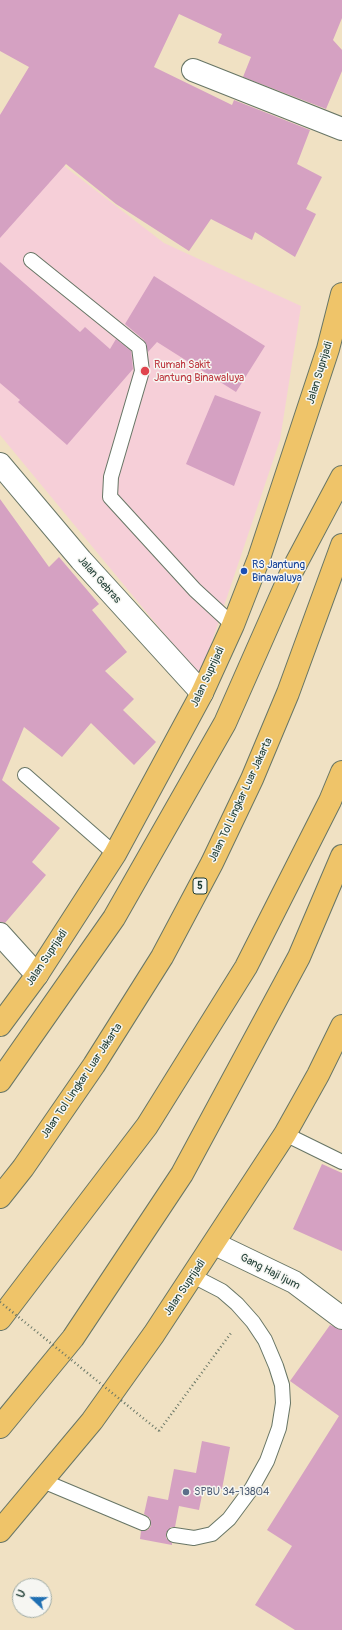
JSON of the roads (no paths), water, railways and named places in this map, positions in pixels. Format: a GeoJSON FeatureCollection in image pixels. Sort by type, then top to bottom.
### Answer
{"type":"FeatureCollection","features":[{"type":"Feature","properties":{"kind":"main road","name":"Jalan Suprijadi"},"geometry":{"type":"LineString","coordinates":[[0,1025],[37,975],[115,854],[202,692],[259,558],[328,350],[342,294]]}},
{"type":"Feature","properties":{"kind":"main road"},"geometry":{"type":"LineString","coordinates":[[0,1081],[114,918],[221,730],[292,571],[342,477]]}},
{"type":"Feature","properties":{"kind":"main road","name":"Jalan Tol Lingkar Luar Jakarta"},"geometry":{"type":"LineString","coordinates":[[0,1197],[23,1168],[94,1065],[162,957],[209,870],[258,765],[288,692],[342,545]]}},
{"type":"Feature","properties":{"kind":"main road"},"geometry":{"type":"LineString","coordinates":[[0,1319],[147,1126],[246,967],[330,800],[342,772]]}},
{"type":"Feature","properties":{"kind":"main road"},"geometry":{"type":"LineString","coordinates":[[0,1427],[73,1338],[182,1174],[299,957],[342,856]]}},
{"type":"Feature","properties":{"kind":"main road","name":"Jalan Suprijadi"},"geometry":{"type":"LineString","coordinates":[[0,1531],[92,1421],[154,1334],[215,1244],[284,1134],[318,1075],[342,1026]]}},
{"type":"Feature","properties":{"kind":"street"},"geometry":{"type":"LineString","coordinates":[[193,70],[342,129]]}},
{"type":"Feature","properties":{"kind":"street","name":"Jalan Gebras"},"geometry":{"type":"LineString","coordinates":[[0,464],[81,560],[202,692]]}},
{"type":"Feature","properties":{"kind":"street"},"geometry":{"type":"LineString","coordinates":[[0,934],[37,975]]}},
{"type":"Feature","properties":{"kind":"street","name":"Gang Haji Ijum"},"geometry":{"type":"LineString","coordinates":[[215,1244],[294,1282],[342,1318]]}},
{"type":"Feature","properties":{"kind":"lane"},"geometry":{"type":"LineString","coordinates":[[31,260],[138,347],[142,370],[111,477],[110,497],[195,590],[232,624]]}},
{"type":"Feature","properties":{"kind":"lane"},"geometry":{"type":"LineString","coordinates":[[25,775],[115,854]]}},
{"type":"Feature","properties":{"kind":"lane"},"geometry":{"type":"LineString","coordinates":[[284,1134],[342,1162]]}},
{"type":"Feature","properties":{"kind":"lane"},"geometry":{"type":"LineString","coordinates":[[174,1535],[194,1538],[212,1534],[229,1519],[252,1488],[267,1461],[279,1428],[283,1402],[282,1385],[276,1366],[265,1340],[253,1322],[237,1304],[222,1291],[193,1276]]}},
{"type":"Feature","properties":{"kind":"lane"},"geometry":{"type":"LineString","coordinates":[[43,1481],[143,1524]]}},
{"type":"Feature","properties":{"kind":"place","name":"Rumah Sakit Jantung Binawaluya"},"geometry":{"type":"Point","coordinates":[145,371]}},
{"type":"Feature","properties":{"kind":"place","name":"RS Jantung Binawaluya"},"geometry":{"type":"Point","coordinates":[244,571]}},
{"type":"Feature","properties":{"kind":"place","name":"SPBU 34-13804"},"geometry":{"type":"Point","coordinates":[186,1492]}}]}
